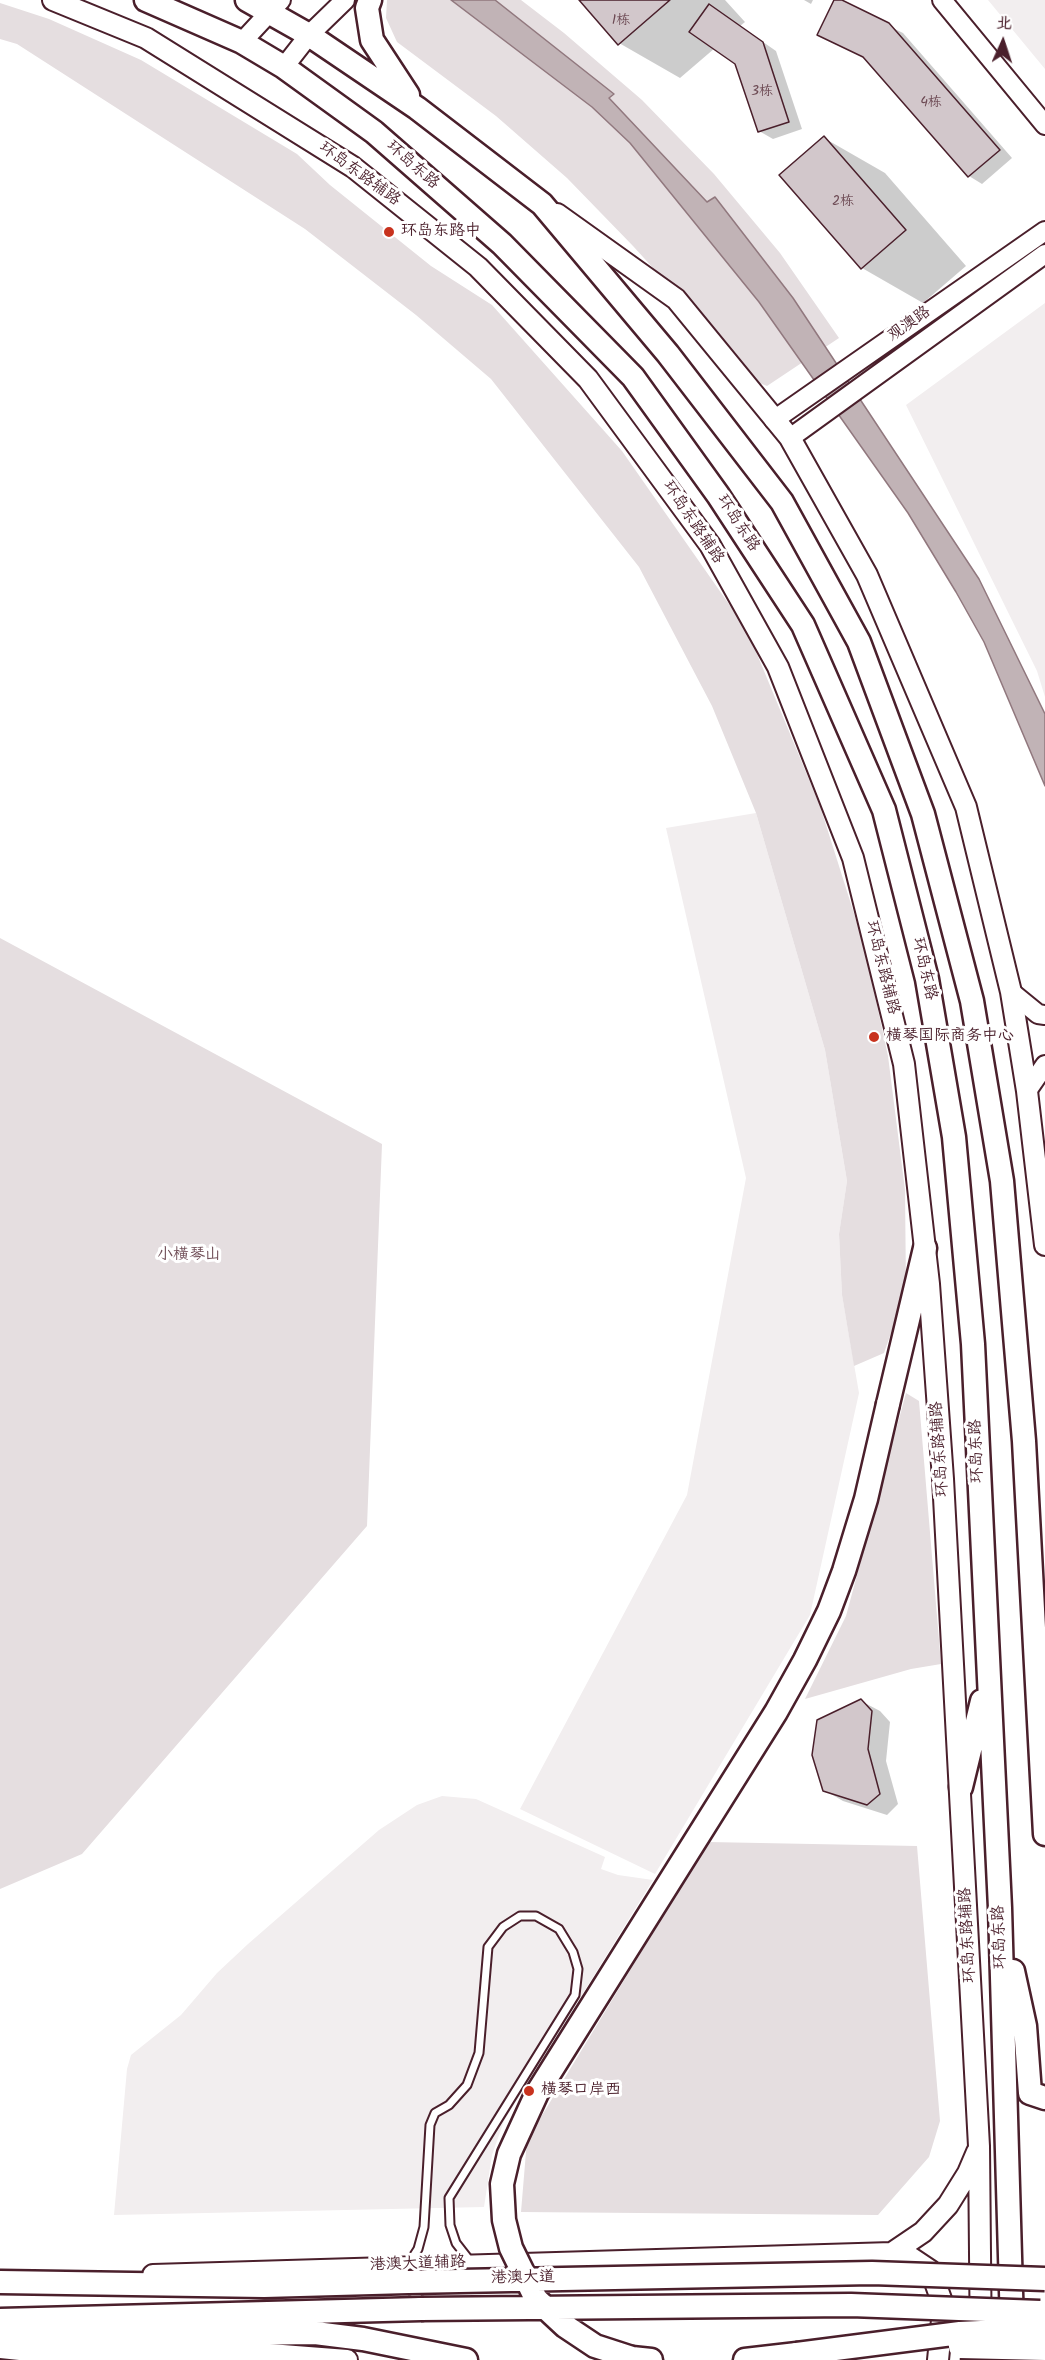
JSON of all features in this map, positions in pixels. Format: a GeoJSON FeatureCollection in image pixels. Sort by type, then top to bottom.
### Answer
{"type":"FeatureCollection","features":[{"type":"Feature","properties":{"kind":"main road","name":"环岛东路辅路"},"geometry":{"type":"LineString","coordinates":[[53,0],[146,38],[353,167],[478,267],[588,379],[710,545],[778,667],[853,858],[902,1050],[925,1248],[944,1479],[979,2146],[981,2360]]}},
{"type":"Feature","properties":{"kind":"main road","name":"环岛东路"},"geometry":{"type":"LineString","coordinates":[[146,0],[242,42],[284,67],[374,132],[502,244],[633,377],[718,495],[803,625],[884,810],[927,979],[954,1137],[973,1344],[1000,1908],[1013,2360]]}},
{"type":"Feature","properties":{"kind":"main road"},"geometry":{"type":"LineString","coordinates":[[247,0],[275,6],[309,34],[417,108],[542,204],[676,299],[790,438],[867,574],[966,807],[1011,992],[1028,1091],[1045,1245]]}},
{"type":"Feature","properties":{"kind":"main road"},"geometry":{"type":"LineString","coordinates":[[370,0],[367,8],[372,40],[417,108]]}},
{"type":"Feature","properties":{"kind":"main road"},"geometry":{"type":"LineString","coordinates":[[542,204],[668,354],[782,502],[859,642],[923,814],[972,1001],[1002,1182],[1024,1440],[1045,1834]]}},
{"type":"Feature","properties":{"kind":"main road"},"geometry":{"type":"LineString","coordinates":[[651,2360],[632,2358],[595,2346],[565,2326],[536,2300],[514,2256],[504,2220],[502,2184],[509,2154],[537,2093],[776,1712],[829,1611],[866,1499],[925,1248]]}},
{"type":"Feature","properties":{"kind":"main road"},"geometry":{"type":"LineString","coordinates":[[961,1787],[988,1679]]}},
{"type":"Feature","properties":{"kind":"main road"},"geometry":{"type":"LineString","coordinates":[[1000,1908],[1025,2026],[1030,2093],[1045,2098]]}},
{"type":"Feature","properties":{"kind":"main road"},"geometry":{"type":"LineString","coordinates":[[892,2253],[922,2232],[948,2205],[968,2173],[979,2146]]}},
{"type":"Feature","properties":{"kind":"main road"},"geometry":{"type":"LineString","coordinates":[[892,2253],[910,2258],[931,2271],[940,2299],[942,2320],[938,2360]]}},
{"type":"Feature","properties":{"kind":"main road","name":"港澳大道辅路"},"geometry":{"type":"LineString","coordinates":[[408,2274],[472,2264],[892,2253]]}},
{"type":"Feature","properties":{"kind":"main road","name":"港澳大道"},"geometry":{"type":"LineString","coordinates":[[8,2282],[264,2286],[408,2274],[872,2273],[1045,2279]]}},
{"type":"Feature","properties":{"kind":"main road","name":"港澳大道"},"geometry":{"type":"LineString","coordinates":[[0,2320],[421,2309],[851,2306],[1045,2312]]}},
{"type":"Feature","properties":{"kind":"main road"},"geometry":{"type":"LineString","coordinates":[[745,2360],[960,2333],[1045,2330]]}},
{"type":"Feature","properties":{"kind":"main road"},"geometry":{"type":"LineString","coordinates":[[0,2331],[70,2335]]}},
{"type":"Feature","properties":{"kind":"main road"},"geometry":{"type":"LineString","coordinates":[[0,2337],[315,2333],[363,2339],[466,2360]]}},
{"type":"Feature","properties":{"kind":"main road"},"geometry":{"type":"LineString","coordinates":[[770,2360],[797,2354],[954,2347],[1045,2349]]}},
{"type":"Feature","properties":{"kind":"main road"},"geometry":{"type":"LineString","coordinates":[[0,2348],[79,2356],[256,2353],[347,2360]]}},
{"type":"Feature","properties":{"kind":"street"},"geometry":{"type":"LineString","coordinates":[[284,67],[309,34],[345,0]]}},
{"type":"Feature","properties":{"kind":"street"},"geometry":{"type":"LineString","coordinates":[[942,0],[1045,124]]}},
{"type":"Feature","properties":{"kind":"street"},"geometry":{"type":"LineString","coordinates":[[242,42],[275,6]]}},
{"type":"Feature","properties":{"kind":"street","name":"观澳路"},"geometry":{"type":"LineString","coordinates":[[774,420],[1045,231]]}},
{"type":"Feature","properties":{"kind":"street","name":"观澳路"},"geometry":{"type":"LineString","coordinates":[[790,438],[1045,254]]}},
{"type":"Feature","properties":{"kind":"street"},"geometry":{"type":"LineString","coordinates":[[1011,992],[1038,1014],[1045,1015]]}},
{"type":"Feature","properties":{"kind":"street"},"geometry":{"type":"LineString","coordinates":[[1028,1091],[1045,1065]]}},
{"type":"Feature","properties":{"kind":"lane"},"geometry":{"type":"LineString","coordinates":[[408,2274],[424,2227],[430,2125],[435,2113],[449,2105],[467,2085],[479,2053],[488,1947],[503,1927],[520,1916],[536,1916],[559,1929],[573,1952],[578,1969],[575,1995],[449,2198],[450,2225],[456,2243],[472,2264]]}},
{"type":"Feature","properties":{"kind":"shaded area"},"geometry":{"type":"Polygon","coordinates":[[[451,0],[495,0],[614,94],[609,98],[707,202],[715,197],[793,298],[979,579],[1045,714],[1045,786],[984,642],[956,592],[908,513],[759,302],[630,143],[592,107],[451,0]]]}},
{"type":"Feature","properties":{"kind":"shaded area"},"geometry":{"type":"Polygon","coordinates":[[[988,0],[1045,0],[1045,69],[988,0]]]}},
{"type":"Feature","properties":{"kind":"shaded area"},"geometry":{"type":"Polygon","coordinates":[[[1045,303],[1045,697],[1037,671],[906,405],[1045,303]]]}},
{"type":"Feature","properties":{"kind":"shaded area"},"geometry":{"type":"Polygon","coordinates":[[[756,813],[825,1050],[847,1181],[839,1234],[842,1295],[859,1393],[810,1615],[655,1874],[520,1809],[687,1495],[746,1178],[666,828],[756,813]]]}},
{"type":"Feature","properties":{"kind":"shaded area"},"geometry":{"type":"Polygon","coordinates":[[[442,1796],[476,1799],[605,1857],[601,1869],[618,1875],[653,1880],[504,2121],[492,2155],[484,2207],[114,2215],[127,2069],[131,2055],[181,2015],[217,1973],[248,1944],[379,1830],[417,1805],[442,1796]]]}},
{"type":"Feature","properties":{"kind":"green space"},"geometry":{"type":"Polygon","coordinates":[[[387,0],[521,0],[564,33],[642,100],[714,174],[780,253],[839,338],[767,386],[757,382],[633,246],[567,178],[496,116],[397,42],[386,18],[387,0]]]}},
{"type":"Feature","properties":{"kind":"green space"},"geometry":{"type":"Polygon","coordinates":[[[0,3],[49,19],[141,60],[297,154],[330,185],[431,266],[492,305],[622,451],[747,630],[820,806],[864,945],[888,1056],[905,1190],[906,1290],[884,1353],[854,1366],[842,1295],[839,1234],[847,1181],[825,1050],[756,813],[712,706],[639,567],[491,379],[416,315],[305,229],[17,44],[0,39],[0,3]]]}},
{"type":"Feature","properties":{"kind":"green space","name":"小橫琴山"},"geometry":{"type":"Polygon","coordinates":[[[0,938],[382,1144],[367,1526],[82,1854],[0,1889],[0,938]]]}},
{"type":"Feature","properties":{"kind":"green space"},"geometry":{"type":"Polygon","coordinates":[[[906,1393],[919,1401],[941,1664],[911,1669],[805,1699],[846,1616],[906,1393]]]}},
{"type":"Feature","properties":{"kind":"green space"},"geometry":{"type":"Polygon","coordinates":[[[708,1842],[917,1846],[940,2121],[929,2157],[878,2215],[521,2212],[527,2140],[708,1842]]]}},
{"type":"Feature","properties":{"kind":"building"},"geometry":{"type":"Polygon","coordinates":[[[579,0],[670,0],[618,45],[579,0]]]}},
{"type":"Feature","properties":{"kind":"building"},"geometry":{"type":"Polygon","coordinates":[[[834,0],[842,0],[889,23],[1000,150],[968,177],[863,57],[817,35],[834,0]]]}},
{"type":"Feature","properties":{"kind":"building"},"geometry":{"type":"Polygon","coordinates":[[[709,4],[763,42],[789,122],[758,132],[735,64],[689,32],[709,4]]]}},
{"type":"Feature","properties":{"kind":"building"},"geometry":{"type":"Polygon","coordinates":[[[824,136],[906,230],[861,269],[779,175],[824,136]]]}},
{"type":"Feature","properties":{"kind":"building"},"geometry":{"type":"Polygon","coordinates":[[[861,1699],[872,1711],[868,1749],[880,1794],[867,1805],[823,1791],[812,1755],[817,1720],[861,1699]]]}},
{"type":"Feature","properties":{"kind":"place","name":"环岛东路中"},"geometry":{"type":"Point","coordinates":[389,232]}},
{"type":"Feature","properties":{"kind":"place","name":"横琴国际商务中心"},"geometry":{"type":"Point","coordinates":[874,1037]}},
{"type":"Feature","properties":{"kind":"place","name":"横琴口岸西"},"geometry":{"type":"Point","coordinates":[529,2091]}}]}
